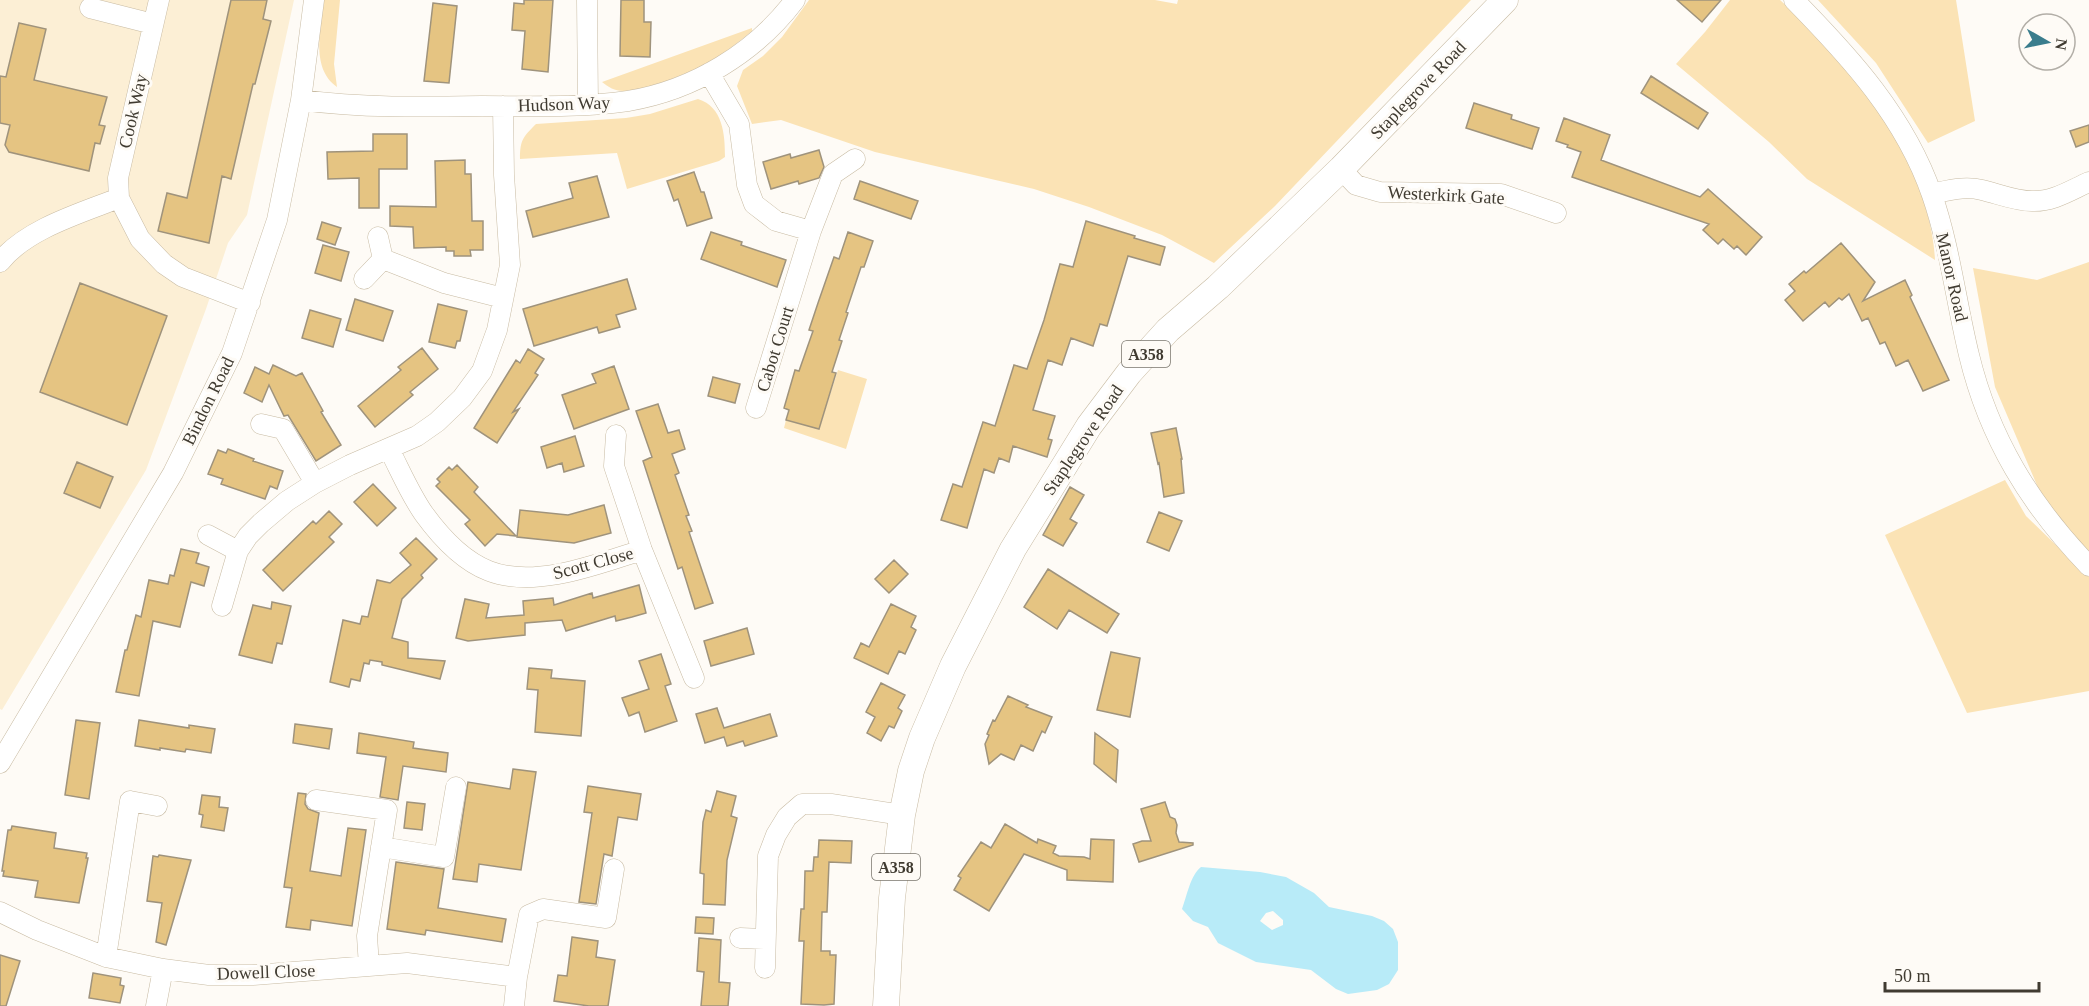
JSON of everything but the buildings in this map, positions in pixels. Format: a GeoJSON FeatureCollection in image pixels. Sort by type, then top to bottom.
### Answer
{"type":"FeatureCollection","features":[{"type":"Feature","properties":{"kind":"main road","name":"Staplegrove Road"},"geometry":{"type":"LineString","coordinates":[[886,1006],[892,898],[902,815],[911,771],[921,738],[953,666],[1012,549],[1089,426],[1129,373],[1168,330],[1218,287],[1341,170],[1505,0]]}},
{"type":"Feature","properties":{"kind":"street","name":"Cook Way"},"geometry":{"type":"LineString","coordinates":[[159,0],[118,178],[119,198],[140,239],[164,264],[183,277],[250,303]]}},
{"type":"Feature","properties":{"kind":"street","name":"Bindon Road"},"geometry":{"type":"LineString","coordinates":[[0,763],[173,473],[232,353],[277,220],[301,100],[314,0]]}},
{"type":"Feature","properties":{"kind":"street"},"geometry":{"type":"LineString","coordinates":[[587,0],[588,105]]}},
{"type":"Feature","properties":{"kind":"street","name":"Hudson Way"},"geometry":{"type":"LineString","coordinates":[[301,100],[339,105],[503,106],[588,105],[638,98],[665,91],[709,73],[732,60],[776,24],[795,0]]}},
{"type":"Feature","properties":{"kind":"street","name":"Manor Road"},"geometry":{"type":"LineString","coordinates":[[1794,0],[1845,52],[1877,91],[1910,147],[1932,194],[1947,247],[1969,355],[1998,438],[2015,472],[2047,519],[2089,566]]}},
{"type":"Feature","properties":{"kind":"street"},"geometry":{"type":"LineString","coordinates":[[90,8],[153,24]]}},
{"type":"Feature","properties":{"kind":"street"},"geometry":{"type":"LineString","coordinates":[[709,73],[739,124],[747,185],[754,204],[776,221],[811,231]]}},
{"type":"Feature","properties":{"kind":"street"},"geometry":{"type":"LineString","coordinates":[[222,606],[238,550],[261,523],[287,501],[315,483],[417,436],[462,398],[482,371],[497,330],[510,265],[504,175],[503,106]]}},
{"type":"Feature","properties":{"kind":"street","name":"Cabot Court"},"geometry":{"type":"LineString","coordinates":[[756,408],[811,231],[833,174],[855,159]]}},
{"type":"Feature","properties":{"kind":"street","name":"Westerkirk Gate"},"geometry":{"type":"LineString","coordinates":[[1341,170],[1356,185],[1380,192],[1501,194],[1556,213]]}},
{"type":"Feature","properties":{"kind":"street"},"geometry":{"type":"LineString","coordinates":[[1932,194],[1957,188],[1981,189],[2001,196],[2032,201],[2054,198],[2089,182]]}},
{"type":"Feature","properties":{"kind":"street"},"geometry":{"type":"LineString","coordinates":[[0,262],[23,241],[70,216],[119,198]]}},
{"type":"Feature","properties":{"kind":"street"},"geometry":{"type":"LineString","coordinates":[[378,237],[383,259]]}},
{"type":"Feature","properties":{"kind":"street"},"geometry":{"type":"LineString","coordinates":[[383,259],[444,283],[503,298]]}},
{"type":"Feature","properties":{"kind":"street"},"geometry":{"type":"LineString","coordinates":[[364,279],[383,259]]}},
{"type":"Feature","properties":{"kind":"street"},"geometry":{"type":"LineString","coordinates":[[261,424],[283,429],[315,483]]}},
{"type":"Feature","properties":{"kind":"street","name":"Scott Close"},"geometry":{"type":"LineString","coordinates":[[616,435],[614,466],[642,550],[694,678]]}},
{"type":"Feature","properties":{"kind":"street","name":"Scott Close"},"geometry":{"type":"LineString","coordinates":[[389,449],[423,512],[443,538],[468,559],[489,571],[514,576],[548,576],[579,570],[642,550]]}},
{"type":"Feature","properties":{"kind":"street"},"geometry":{"type":"LineString","coordinates":[[208,535],[238,550]]}},
{"type":"Feature","properties":{"kind":"street"},"geometry":{"type":"LineString","coordinates":[[381,847],[444,857],[456,787]]}},
{"type":"Feature","properties":{"kind":"street"},"geometry":{"type":"LineString","coordinates":[[316,800],[387,810],[367,936],[369,966]]}},
{"type":"Feature","properties":{"kind":"street"},"geometry":{"type":"LineString","coordinates":[[106,957],[130,801],[157,806]]}},
{"type":"Feature","properties":{"kind":"street"},"geometry":{"type":"LineString","coordinates":[[765,968],[768,856],[776,834],[787,817],[802,804],[831,804],[902,815]]}},
{"type":"Feature","properties":{"kind":"street"},"geometry":{"type":"LineString","coordinates":[[514,1006],[529,915],[543,909],[606,918],[614,869]]}},
{"type":"Feature","properties":{"kind":"street","name":"Dowell Close"},"geometry":{"type":"LineString","coordinates":[[0,912],[37,930],[106,957],[162,969],[208,975],[253,975],[407,963],[518,977]]}},
{"type":"Feature","properties":{"kind":"street"},"geometry":{"type":"LineString","coordinates":[[740,938],[765,939]]}},
{"type":"Feature","properties":{"kind":"street"},"geometry":{"type":"LineString","coordinates":[[156,1006],[162,969]]}},
{"type":"Feature","properties":{"kind":"shaded area"},"geometry":{"type":"Polygon","coordinates":[[[0,0],[294,0],[247,215],[228,243],[146,470],[2,710],[0,709],[0,0]]]}},
{"type":"Feature","properties":{"kind":"shaded area"},"geometry":{"type":"Polygon","coordinates":[[[324,0],[340,0],[334,64],[337,87],[329,79],[320,59],[319,47],[324,0]]]}},
{"type":"Feature","properties":{"kind":"shaded area"},"geometry":{"type":"Polygon","coordinates":[[[809,0],[1155,0],[1177,4],[1178,0],[1471,0],[1275,206],[1214,263],[1162,235],[1034,189],[875,152],[781,120],[752,124],[737,86],[743,70],[763,56],[782,37],[809,0]]]}},
{"type":"Feature","properties":{"kind":"shaded area"},"geometry":{"type":"Polygon","coordinates":[[[1730,0],[1780,0],[1862,83],[1891,129],[1912,171],[1928,215],[1935,260],[1807,179],[1769,142],[1676,64],[1730,0]]]}},
{"type":"Feature","properties":{"kind":"shaded area"},"geometry":{"type":"Polygon","coordinates":[[[1818,0],[1956,0],[1975,121],[1928,143],[1876,63],[1818,0]]]}},
{"type":"Feature","properties":{"kind":"shaded area"},"geometry":{"type":"Polygon","coordinates":[[[752,28],[752,31],[713,60],[666,81],[623,91],[602,82],[752,28]]]}},
{"type":"Feature","properties":{"kind":"shaded area"},"geometry":{"type":"Polygon","coordinates":[[[698,99],[713,108],[721,122],[725,157],[719,161],[627,189],[617,153],[520,159],[523,139],[536,124],[626,118],[650,114],[698,99]]]}},
{"type":"Feature","properties":{"kind":"shaded area"},"geometry":{"type":"Polygon","coordinates":[[[2089,262],[2089,557],[2063,528],[2039,490],[1995,387],[1973,268],[2037,280],[2089,262]]]}},
{"type":"Feature","properties":{"kind":"shaded area"},"geometry":{"type":"Polygon","coordinates":[[[838,370],[867,379],[846,449],[784,428],[786,420],[819,429],[838,370]]]}},
{"type":"Feature","properties":{"kind":"shaded area"},"geometry":{"type":"Polygon","coordinates":[[[2005,480],[2026,516],[2089,577],[2089,691],[1967,713],[1885,535],[2005,480]]]}},
{"type":"Feature","properties":{"kind":"water"},"geometry":{"type":"Polygon","coordinates":[[[1201,867],[1260,872],[1286,877],[1314,893],[1329,907],[1372,916],[1384,921],[1393,929],[1398,942],[1398,970],[1389,984],[1377,990],[1348,994],[1336,989],[1311,970],[1256,962],[1218,943],[1208,927],[1193,921],[1182,909],[1191,881],[1201,867]],[[1273,911],[1266,913],[1260,921],[1272,930],[1283,925],[1283,920],[1273,911]]]}}]}
